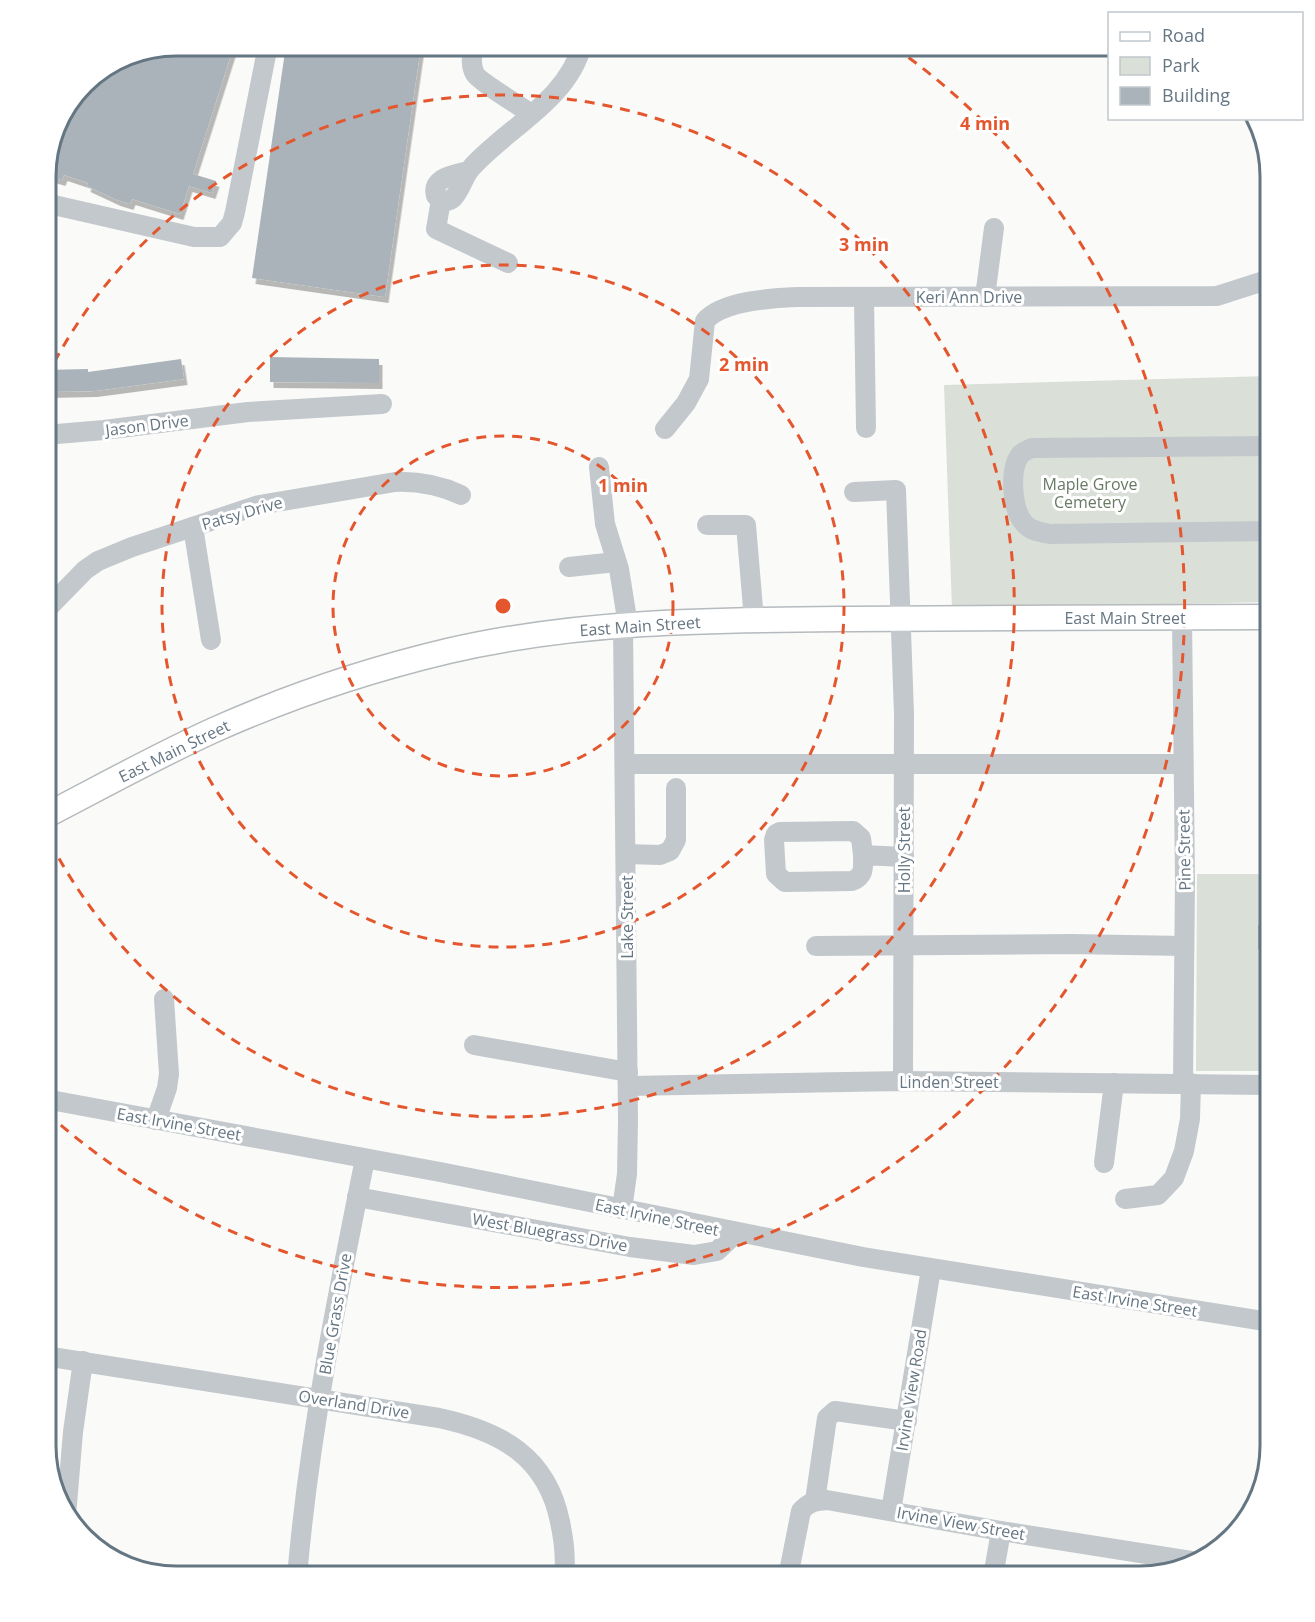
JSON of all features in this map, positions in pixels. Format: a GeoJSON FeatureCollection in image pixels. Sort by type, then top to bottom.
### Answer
{"type":"FeatureCollection","features":[{"type":"Feature","properties":{"kind":"main road","name":"East Main Street"},"geometry":{"type":"LineString","coordinates":[[56,810],[204,734],[258,711],[331,684],[416,659],[500,640],[568,630],[625,625],[754,620],[1260,617]]}},
{"type":"Feature","properties":{"kind":"street"},"geometry":{"type":"LineString","coordinates":[[56,206],[194,237],[220,237],[232,223],[236,212],[266,56]]}},
{"type":"Feature","properties":{"kind":"street"},"geometry":{"type":"LineString","coordinates":[[472,56],[472,66],[479,80],[531,114]]}},
{"type":"Feature","properties":{"kind":"street"},"geometry":{"type":"LineString","coordinates":[[507,263],[436,229],[441,200],[436,196],[434,190],[436,183],[468,171],[490,148],[531,114],[566,80],[577,56]]}},
{"type":"Feature","properties":{"kind":"street"},"geometry":{"type":"LineString","coordinates":[[985,297],[994,228]]}},
{"type":"Feature","properties":{"kind":"street","name":"Keri Ann Drive"},"geometry":{"type":"LineString","coordinates":[[665,429],[699,379],[705,321],[711,314],[722,309],[780,298],[1217,296],[1260,282]]}},
{"type":"Feature","properties":{"kind":"street"},"geometry":{"type":"LineString","coordinates":[[864,297],[866,428]]}},
{"type":"Feature","properties":{"kind":"street","name":"Jason Drive"},"geometry":{"type":"LineString","coordinates":[[56,435],[248,412],[382,404]]}},
{"type":"Feature","properties":{"kind":"street"},"geometry":{"type":"LineString","coordinates":[[1260,446],[1032,448],[1020,454],[1015,466],[1013,483],[1016,504],[1023,523],[1034,531],[1050,534],[1260,531]]}},
{"type":"Feature","properties":{"kind":"street","name":"Lake Street"},"geometry":{"type":"LineString","coordinates":[[599,467],[605,524],[616,562],[625,625],[628,1079],[627,1174],[622,1209]]}},
{"type":"Feature","properties":{"kind":"street","name":"Patsy Drive"},"geometry":{"type":"LineString","coordinates":[[56,599],[74,580],[98,561],[132,547],[282,500],[413,481],[461,495]]}},
{"type":"Feature","properties":{"kind":"street","name":"Holly Street"},"geometry":{"type":"LineString","coordinates":[[854,492],[896,490],[905,764],[903,1081]]}},
{"type":"Feature","properties":{"kind":"street"},"geometry":{"type":"LineString","coordinates":[[707,525],[746,525],[754,620]]}},
{"type":"Feature","properties":{"kind":"street"},"geometry":{"type":"LineString","coordinates":[[193,527],[211,640]]}},
{"type":"Feature","properties":{"kind":"street"},"geometry":{"type":"LineString","coordinates":[[569,567],[616,562]]}},
{"type":"Feature","properties":{"kind":"street","name":"Pine Street"},"geometry":{"type":"LineString","coordinates":[[1125,1199],[1158,1195],[1174,1179],[1184,1152],[1190,1119],[1184,946],[1182,617]]}},
{"type":"Feature","properties":{"kind":"street"},"geometry":{"type":"LineString","coordinates":[[625,764],[1183,764]]}},
{"type":"Feature","properties":{"kind":"street"},"geometry":{"type":"LineString","coordinates":[[626,854],[660,855],[670,851],[676,840],[676,788]]}},
{"type":"Feature","properties":{"kind":"street"},"geometry":{"type":"LineString","coordinates":[[853,831],[861,838],[863,855],[863,873],[860,878],[852,881],[784,882],[776,874],[774,840],[776,834],[780,832],[853,831]]}},
{"type":"Feature","properties":{"kind":"street"},"geometry":{"type":"LineString","coordinates":[[863,855],[904,857]]}},
{"type":"Feature","properties":{"kind":"street"},"geometry":{"type":"LineString","coordinates":[[816,946],[1184,946]]}},
{"type":"Feature","properties":{"kind":"street"},"geometry":{"type":"LineString","coordinates":[[156,1120],[167,1088],[169,1074],[164,999]]}},
{"type":"Feature","properties":{"kind":"street","name":"Linden Street"},"geometry":{"type":"LineString","coordinates":[[474,1045],[628,1079],[1260,1085]]}},
{"type":"Feature","properties":{"kind":"street"},"geometry":{"type":"LineString","coordinates":[[1104,1163],[1114,1083]]}},
{"type":"Feature","properties":{"kind":"street","name":"East Irvine Street"},"geometry":{"type":"LineString","coordinates":[[56,1101],[365,1158],[736,1233],[931,1269],[1260,1320]]}},
{"type":"Feature","properties":{"kind":"street","name":"Blue Grass Drive"},"geometry":{"type":"LineString","coordinates":[[298,1566],[302,1523],[330,1334],[365,1158]]}},
{"type":"Feature","properties":{"kind":"street","name":"West Bluegrass Drive"},"geometry":{"type":"LineString","coordinates":[[357,1197],[630,1247],[694,1256],[717,1251],[736,1233]]}},
{"type":"Feature","properties":{"kind":"street","name":"Irvine View Road"},"geometry":{"type":"LineString","coordinates":[[891,1511],[931,1269]]}},
{"type":"Feature","properties":{"kind":"street","name":"Overland Drive"},"geometry":{"type":"LineString","coordinates":[[56,1357],[321,1398],[458,1422],[493,1435],[524,1454],[540,1473],[553,1496],[562,1531],[564,1566]]}},
{"type":"Feature","properties":{"kind":"street"},"geometry":{"type":"LineString","coordinates":[[68,1497],[83,1361]]}},
{"type":"Feature","properties":{"kind":"street"},"geometry":{"type":"LineString","coordinates":[[790,1566],[801,1511],[807,1504],[815,1501],[826,1418],[829,1414],[835,1411],[907,1421]]}},
{"type":"Feature","properties":{"kind":"street","name":"Irvine View Street"},"geometry":{"type":"LineString","coordinates":[[815,1501],[827,1500],[1000,1531],[1179,1559]]}},
{"type":"Feature","properties":{"kind":"street"},"geometry":{"type":"LineString","coordinates":[[995,1566],[1000,1531]]}},
{"type":"Feature","properties":{"kind":"green space","name":"Maple Grove Cemetery"},"geometry":{"type":"Polygon","coordinates":[[[1260,376],[1260,602],[952,609],[944,385],[1260,376]]]}},
{"type":"Feature","properties":{"kind":"green space"},"geometry":{"type":"Polygon","coordinates":[[[1197,874],[1260,874],[1260,1071],[1196,1071],[1197,874]]]}},
{"type":"Feature","properties":{"kind":"building"},"geometry":{"type":"Polygon","coordinates":[[[231,56],[193,174],[216,181],[212,193],[189,186],[180,214],[132,199],[130,204],[117,200],[87,186],[88,183],[64,175],[62,180],[56,178],[56,168],[65,130],[85,97],[103,80],[130,65],[152,58],[231,56]]]}},
{"type":"Feature","properties":{"kind":"building"},"geometry":{"type":"Polygon","coordinates":[[[284,56],[419,56],[385,297],[252,278],[284,56]]]}},
{"type":"Feature","properties":{"kind":"building"},"geometry":{"type":"Polygon","coordinates":[[[270,357],[379,359],[379,383],[270,382],[270,357]]]}},
{"type":"Feature","properties":{"kind":"building"},"geometry":{"type":"Polygon","coordinates":[[[181,359],[184,379],[94,391],[56,392],[56,370],[88,369],[88,372],[181,359]]]}},
{"type":"Feature","properties":{"kind":"building"},"geometry":{"type":"Polygon","coordinates":[[[1258,925],[1260,925],[1260,949],[1258,949],[1258,925]]]}}]}
